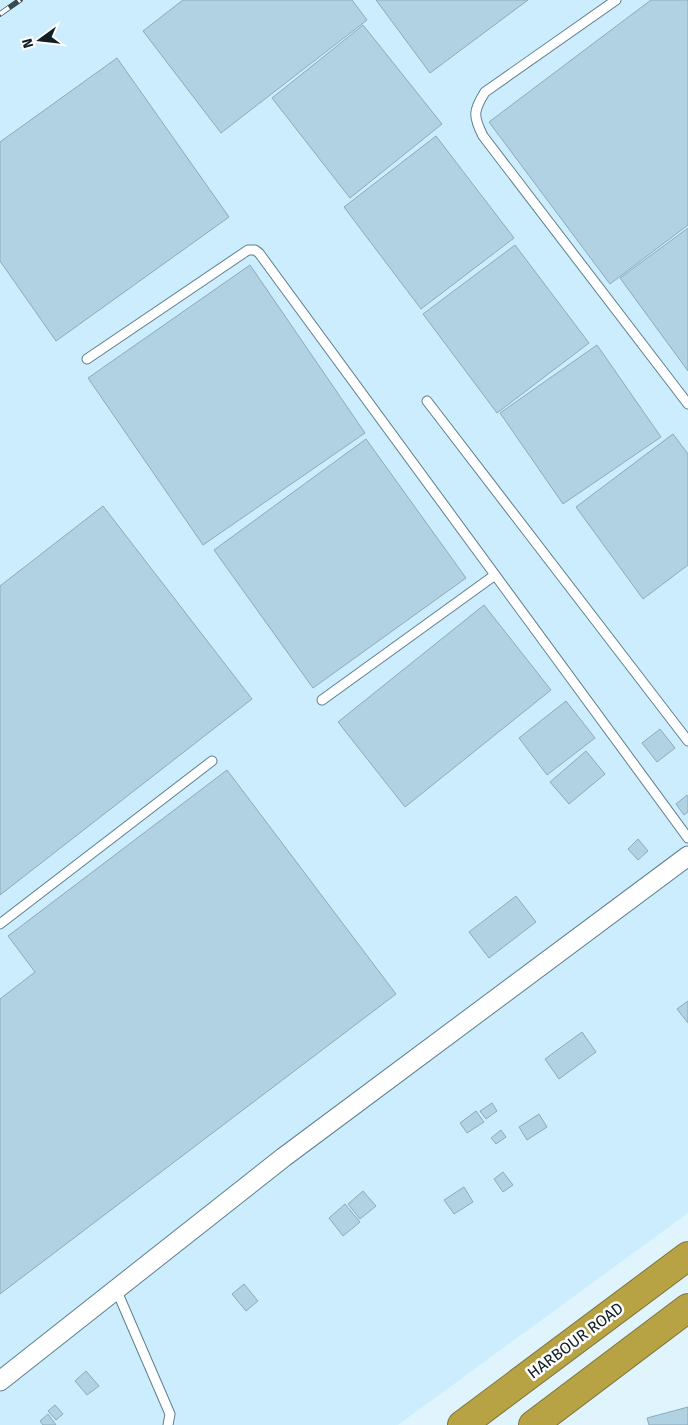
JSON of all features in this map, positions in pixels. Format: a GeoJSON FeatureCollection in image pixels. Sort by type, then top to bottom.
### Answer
{"type":"FeatureCollection","features":[{"type":"Feature","properties":{"kind":"highway","name":"HARBOUR ROAD"},"geometry":{"type":"LineString","coordinates":[[462,1425],[688,1256]]}},
{"type":"Feature","properties":{"kind":"highway"},"geometry":{"type":"LineString","coordinates":[[533,1425],[688,1308]]}},
{"type":"Feature","properties":{"kind":"street"},"geometry":{"type":"LineString","coordinates":[[0,1381],[284,1157],[688,856]]}},
{"type":"Feature","properties":{"kind":"lane"},"geometry":{"type":"LineString","coordinates":[[616,0],[485,92],[477,106],[476,121],[483,136],[688,404]]}},
{"type":"Feature","properties":{"kind":"lane"},"geometry":{"type":"LineString","coordinates":[[87,359],[248,250],[255,250],[259,253],[688,838]]}},
{"type":"Feature","properties":{"kind":"lane"},"geometry":{"type":"LineString","coordinates":[[427,401],[688,741]]}},
{"type":"Feature","properties":{"kind":"lane"},"geometry":{"type":"LineString","coordinates":[[322,700],[495,575]]}},
{"type":"Feature","properties":{"kind":"lane"},"geometry":{"type":"LineString","coordinates":[[0,924],[212,761]]}},
{"type":"Feature","properties":{"kind":"lane"},"geometry":{"type":"LineString","coordinates":[[116,1289],[170,1414],[168,1425]]}},
{"type":"Feature","properties":{"kind":"shaded area"},"geometry":{"type":"Polygon","coordinates":[[[0,0],[688,0],[688,1213],[398,1425],[0,1425],[0,0]]]}},
{"type":"Feature","properties":{"kind":"building"},"geometry":{"type":"Polygon","coordinates":[[[183,0],[352,0],[367,20],[221,133],[143,31],[183,0]]]}},
{"type":"Feature","properties":{"kind":"building"},"geometry":{"type":"Polygon","coordinates":[[[376,0],[528,0],[430,73],[376,0]]]}},
{"type":"Feature","properties":{"kind":"building"},"geometry":{"type":"Polygon","coordinates":[[[651,0],[688,0],[688,225],[610,284],[489,122],[651,0]]]}},
{"type":"Feature","properties":{"kind":"building"},"geometry":{"type":"Polygon","coordinates":[[[363,25],[442,124],[350,198],[272,98],[363,25]]]}},
{"type":"Feature","properties":{"kind":"building"},"geometry":{"type":"Polygon","coordinates":[[[117,58],[229,217],[56,341],[0,261],[0,142],[117,58]]]}},
{"type":"Feature","properties":{"kind":"building"},"geometry":{"type":"Polygon","coordinates":[[[436,136],[514,238],[421,309],[344,207],[436,136]]]}},
{"type":"Feature","properties":{"kind":"building"},"geometry":{"type":"Polygon","coordinates":[[[688,228],[688,371],[620,278],[688,228]]]}},
{"type":"Feature","properties":{"kind":"building"},"geometry":{"type":"Polygon","coordinates":[[[515,245],[589,343],[497,413],[423,314],[515,245]]]}},
{"type":"Feature","properties":{"kind":"building"},"geometry":{"type":"Polygon","coordinates":[[[250,265],[365,433],[203,545],[88,378],[250,265]]]}},
{"type":"Feature","properties":{"kind":"building"},"geometry":{"type":"Polygon","coordinates":[[[597,345],[661,437],[563,504],[500,413],[597,345]]]}},
{"type":"Feature","properties":{"kind":"building"},"geometry":{"type":"Polygon","coordinates":[[[673,434],[688,454],[688,565],[643,599],[576,507],[673,434]]]}},
{"type":"Feature","properties":{"kind":"building"},"geometry":{"type":"Polygon","coordinates":[[[366,439],[466,578],[313,688],[214,550],[366,439]]]}},
{"type":"Feature","properties":{"kind":"building"},"geometry":{"type":"Polygon","coordinates":[[[103,506],[252,699],[0,895],[0,586],[103,506]]]}},
{"type":"Feature","properties":{"kind":"building"},"geometry":{"type":"Polygon","coordinates":[[[484,605],[551,690],[405,807],[338,722],[484,605]]]}},
{"type":"Feature","properties":{"kind":"building"},"geometry":{"type":"Polygon","coordinates":[[[566,701],[595,738],[547,775],[519,738],[566,701]]]}},
{"type":"Feature","properties":{"kind":"building"},"geometry":{"type":"Polygon","coordinates":[[[660,729],[675,748],[657,762],[642,743],[660,729]]]}},
{"type":"Feature","properties":{"kind":"building"},"geometry":{"type":"Polygon","coordinates":[[[586,751],[605,774],[569,804],[550,782],[586,751]]]}},
{"type":"Feature","properties":{"kind":"building"},"geometry":{"type":"Polygon","coordinates":[[[227,770],[396,994],[0,1294],[0,999],[35,972],[8,936],[227,770]]]}},
{"type":"Feature","properties":{"kind":"building"},"geometry":{"type":"Polygon","coordinates":[[[687,795],[688,812],[684,815],[676,804],[687,795]]]}},
{"type":"Feature","properties":{"kind":"building"},"geometry":{"type":"Polygon","coordinates":[[[638,839],[648,851],[638,860],[628,849],[638,839]]]}},
{"type":"Feature","properties":{"kind":"building"},"geometry":{"type":"Polygon","coordinates":[[[516,896],[536,922],[489,958],[469,932],[516,896]]]}},
{"type":"Feature","properties":{"kind":"building"},"geometry":{"type":"Polygon","coordinates":[[[688,1001],[688,1023],[677,1009],[688,1001]]]}},
{"type":"Feature","properties":{"kind":"building"},"geometry":{"type":"Polygon","coordinates":[[[582,1032],[596,1052],[559,1079],[545,1059],[582,1032]]]}},
{"type":"Feature","properties":{"kind":"building"},"geometry":{"type":"Polygon","coordinates":[[[492,1103],[497,1111],[486,1119],[480,1111],[492,1103]]]}},
{"type":"Feature","properties":{"kind":"building"},"geometry":{"type":"Polygon","coordinates":[[[476,1111],[484,1122],[467,1133],[460,1123],[476,1111]]]}},
{"type":"Feature","properties":{"kind":"building"},"geometry":{"type":"Polygon","coordinates":[[[539,1114],[547,1127],[527,1140],[519,1127],[539,1114]]]}},
{"type":"Feature","properties":{"kind":"building"},"geometry":{"type":"Polygon","coordinates":[[[501,1130],[506,1137],[496,1144],[491,1138],[501,1130]]]}},
{"type":"Feature","properties":{"kind":"building"},"geometry":{"type":"Polygon","coordinates":[[[503,1172],[513,1185],[503,1192],[494,1179],[503,1172]]]}},
{"type":"Feature","properties":{"kind":"building"},"geometry":{"type":"Polygon","coordinates":[[[464,1187],[473,1202],[454,1214],[444,1200],[464,1187]]]}},
{"type":"Feature","properties":{"kind":"building"},"geometry":{"type":"Polygon","coordinates":[[[363,1191],[376,1206],[360,1219],[348,1204],[363,1191]]]}},
{"type":"Feature","properties":{"kind":"building"},"geometry":{"type":"Polygon","coordinates":[[[345,1204],[360,1222],[343,1236],[329,1218],[345,1204]]]}},
{"type":"Feature","properties":{"kind":"building"},"geometry":{"type":"Polygon","coordinates":[[[244,1284],[258,1301],[246,1311],[232,1294],[244,1284]]]}},
{"type":"Feature","properties":{"kind":"building"},"geometry":{"type":"Polygon","coordinates":[[[86,1371],[99,1386],[87,1395],[75,1381],[86,1371]]]}},
{"type":"Feature","properties":{"kind":"building"},"geometry":{"type":"Polygon","coordinates":[[[55,1405],[63,1414],[56,1420],[48,1411],[55,1405]]]}},
{"type":"Feature","properties":{"kind":"building"},"geometry":{"type":"Polygon","coordinates":[[[688,1407],[688,1425],[649,1425],[647,1418],[688,1407]]]}},
{"type":"Feature","properties":{"kind":"building"},"geometry":{"type":"Polygon","coordinates":[[[48,1414],[56,1425],[43,1425],[40,1421],[48,1414]]]}},
{"type":"Feature","properties":{"kind":"railway"},"geometry":{"type":"LineString","coordinates":[[0,14],[20,0]]}}]}
